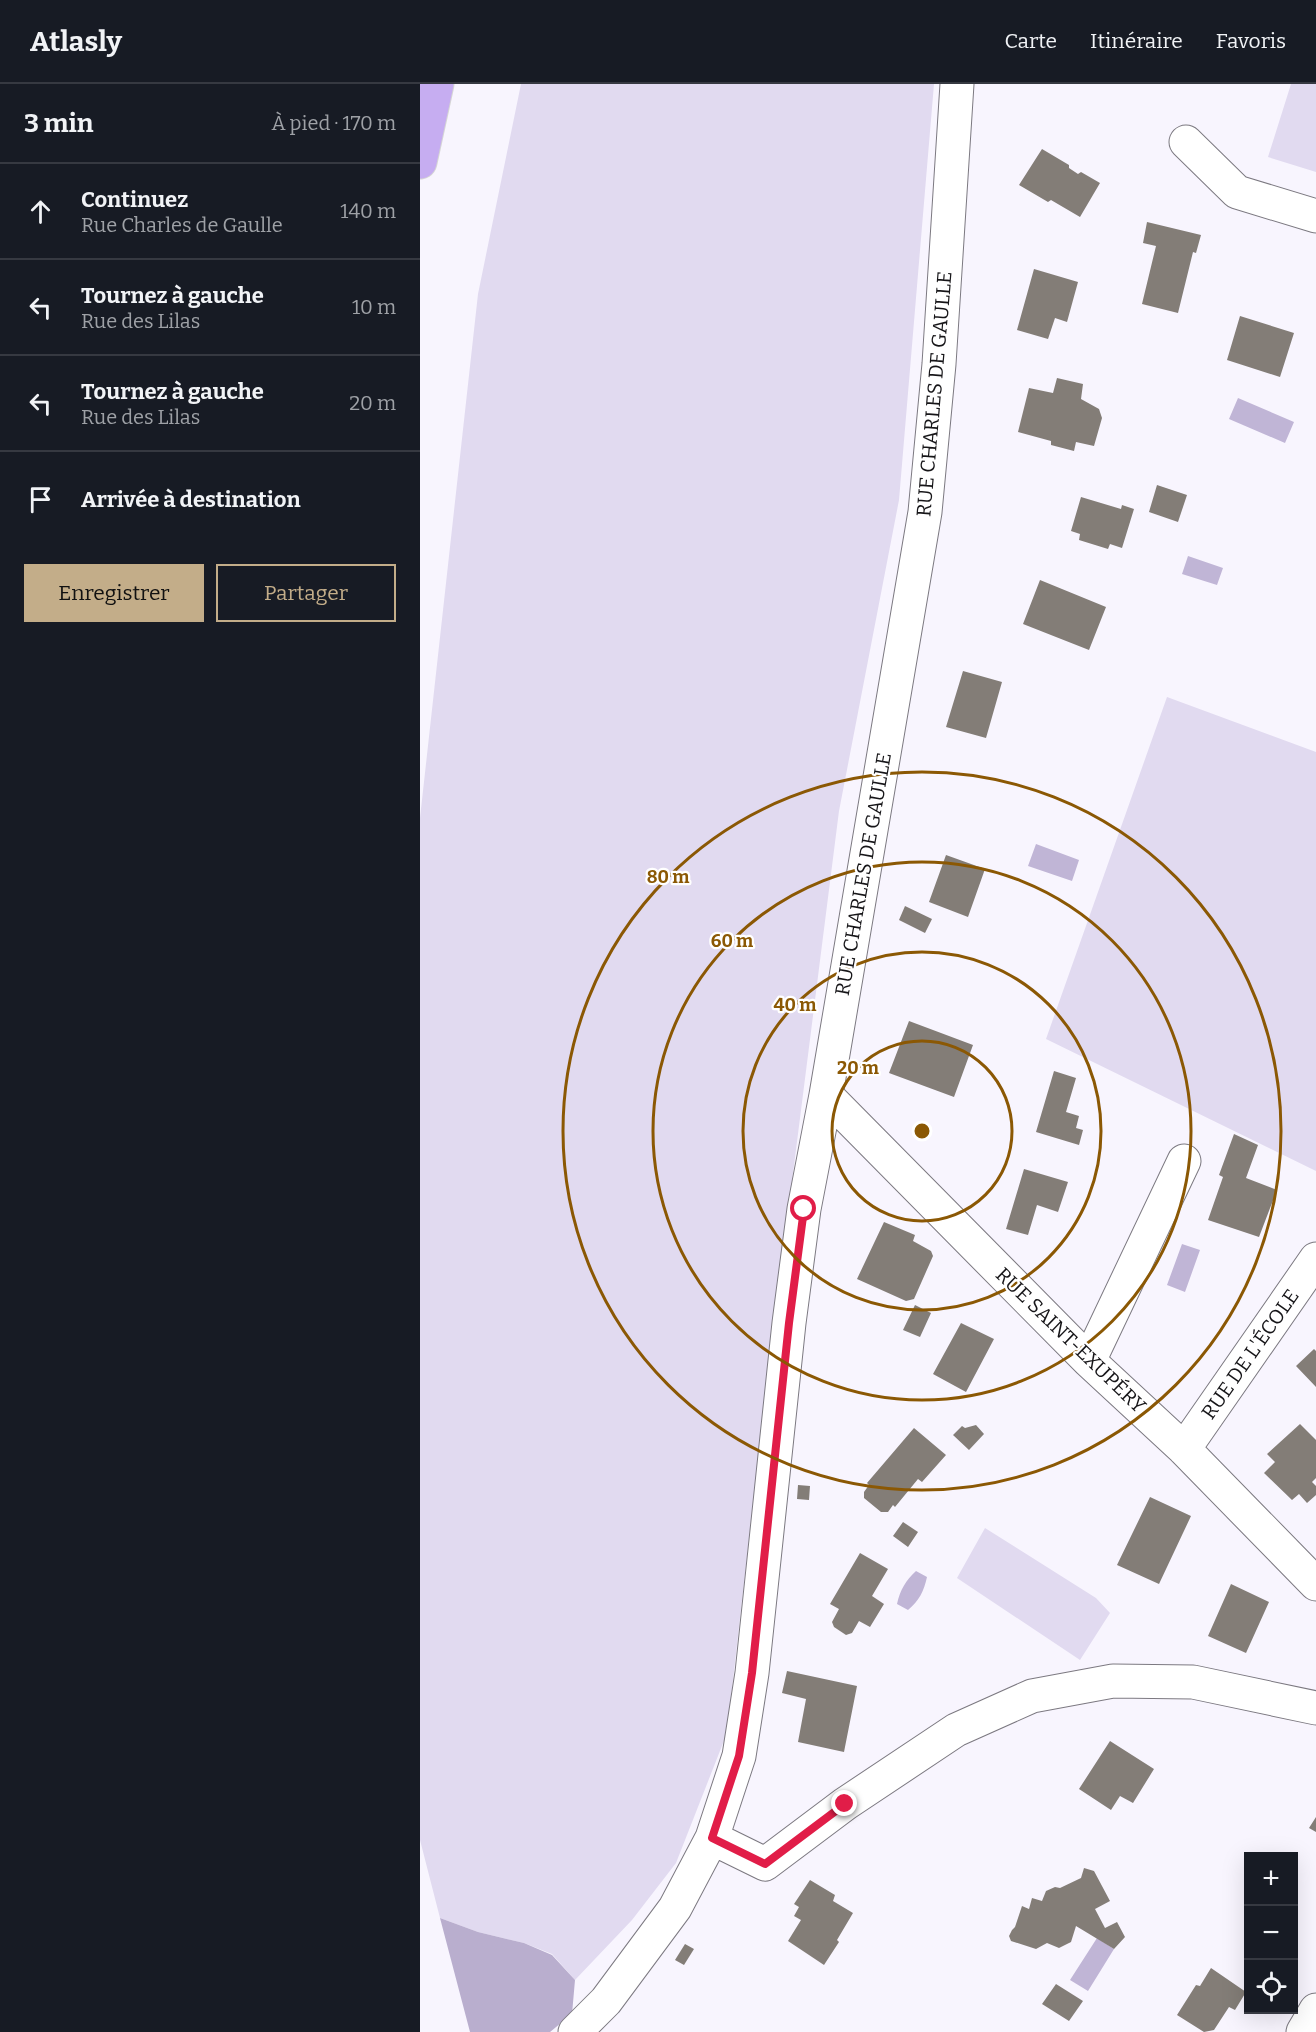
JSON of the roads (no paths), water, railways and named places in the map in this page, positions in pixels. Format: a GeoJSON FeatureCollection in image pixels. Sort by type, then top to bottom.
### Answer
{"type":"FeatureCollection","features":[{"type":"Feature","properties":{"kind":"highway"},"geometry":{"type":"LineString","coordinates":[[420,162],[437,84]]}},
{"type":"Feature","properties":{"kind":"street","name":"RUE CHARLES DE GAULLE"},"geometry":{"type":"LineString","coordinates":[[574,2032],[606,2001],[675,1908],[712,1838],[739,1756],[752,1673],[789,1323],[804,1209],[826,1095],[925,513],[939,364],[957,84]]}},
{"type":"Feature","properties":{"kind":"street"},"geometry":{"type":"LineString","coordinates":[[1186,142],[1237,192],[1316,216]]}},
{"type":"Feature","properties":{"kind":"street","name":"RUE SAINT-EXUPÉRY"},"geometry":{"type":"LineString","coordinates":[[826,1095],[1089,1361],[1184,1449],[1316,1584]]}},
{"type":"Feature","properties":{"kind":"street"},"geometry":{"type":"LineString","coordinates":[[1089,1361],[1184,1161]]}},
{"type":"Feature","properties":{"kind":"street","name":"RUE DE L'ÉCOLE"},"geometry":{"type":"LineString","coordinates":[[1184,1449],[1316,1259]]}},
{"type":"Feature","properties":{"kind":"street"},"geometry":{"type":"LineString","coordinates":[[712,1838],[765,1864],[845,1804],[956,1730],[1032,1696],[1113,1681],[1193,1682],[1316,1708]]}},
{"type":"Feature","properties":{"kind":"street"},"geometry":{"type":"LineString","coordinates":[[1303,2032],[1316,2010]]}}]}
